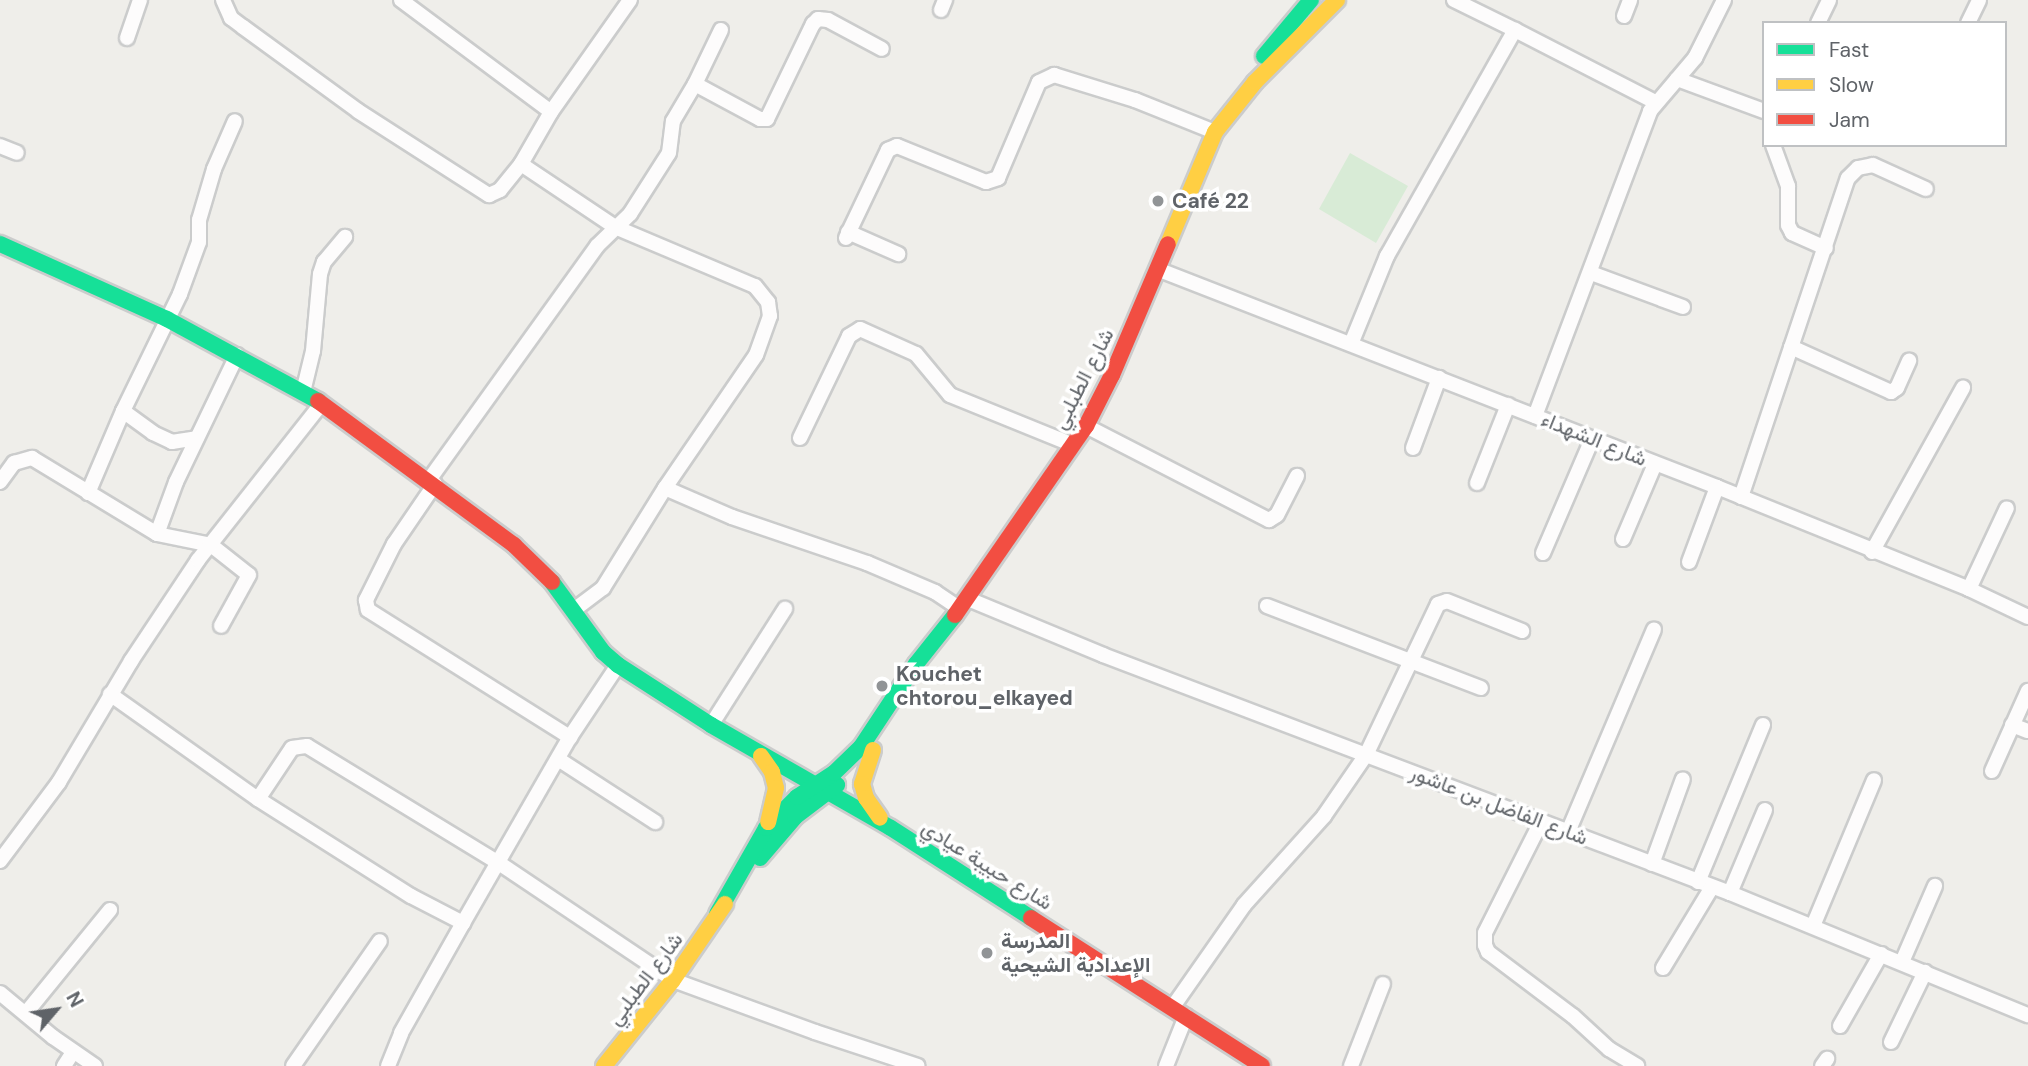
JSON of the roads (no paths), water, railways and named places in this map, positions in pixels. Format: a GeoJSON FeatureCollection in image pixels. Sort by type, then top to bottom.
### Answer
{"type":"FeatureCollection","features":[{"type":"Feature","properties":{"kind":"street"},"geometry":{"type":"LineString","coordinates":[[127,38],[140,0]]}},
{"type":"Feature","properties":{"kind":"street"},"geometry":{"type":"LineString","coordinates":[[223,0],[231,18],[243,27],[358,111],[489,195],[499,190],[522,164],[551,113],[631,0]]}},
{"type":"Feature","properties":{"kind":"street"},"geometry":{"type":"LineString","coordinates":[[401,0],[551,113]]}},
{"type":"Feature","properties":{"kind":"street","name":"شارع الطبلبي"},"geometry":{"type":"LineString","coordinates":[[604,1066],[673,980],[717,914],[784,828],[861,747],[916,664],[964,604],[1086,426],[1112,375],[1230,102],[1311,0]]}},
{"type":"Feature","properties":{"kind":"street","name":"شارع الطبلبي"},"geometry":{"type":"LineString","coordinates":[[1218,128],[1255,82],[1337,0]]}},
{"type":"Feature","properties":{"kind":"street"},"geometry":{"type":"LineString","coordinates":[[1454,0],[1655,102]]}},
{"type":"Feature","properties":{"kind":"street"},"geometry":{"type":"LineString","coordinates":[[1624,16],[1630,0]]}},
{"type":"Feature","properties":{"kind":"street"},"geometry":{"type":"LineString","coordinates":[[1535,416],[1655,102],[1695,58],[1724,0]]}},
{"type":"Feature","properties":{"kind":"street"},"geometry":{"type":"LineString","coordinates":[[1819,21],[1829,0]]}},
{"type":"Feature","properties":{"kind":"street"},"geometry":{"type":"LineString","coordinates":[[1969,21],[1979,0]]}},
{"type":"Feature","properties":{"kind":"street"},"geometry":{"type":"LineString","coordinates":[[695,84],[760,119],[767,119],[813,24],[818,19],[828,20],[883,49]]}},
{"type":"Feature","properties":{"kind":"street"},"geometry":{"type":"LineString","coordinates":[[570,737],[368,610],[366,600],[394,544],[432,482],[597,246],[630,214],[669,153],[673,121],[695,84],[721,30]]}},
{"type":"Feature","properties":{"kind":"street"},"geometry":{"type":"LineString","coordinates":[[1351,344],[1387,256],[1515,30]]}},
{"type":"Feature","properties":{"kind":"street"},"geometry":{"type":"LineString","coordinates":[[898,254],[847,235],[888,150],[897,146],[986,182],[998,178],[1039,82],[1054,75],[1218,128]]}},
{"type":"Feature","properties":{"kind":"street"},"geometry":{"type":"LineString","coordinates":[[1677,79],[1762,110]]}},
{"type":"Feature","properties":{"kind":"street"},"geometry":{"type":"LineString","coordinates":[[89,493],[122,411],[167,319],[199,242],[199,220],[214,169],[235,121]]}},
{"type":"Feature","properties":{"kind":"street"},"geometry":{"type":"LineString","coordinates":[[0,146],[17,153]]}},
{"type":"Feature","properties":{"kind":"street"},"geometry":{"type":"LineString","coordinates":[[1774,147],[1788,186],[1788,225],[1792,233],[1826,248]]}},
{"type":"Feature","properties":{"kind":"street"},"geometry":{"type":"LineString","coordinates":[[522,164],[615,226],[755,286],[768,302],[770,316],[767,332],[756,355],[665,488],[603,588],[574,610]]}},
{"type":"Feature","properties":{"kind":"street"},"geometry":{"type":"LineString","coordinates":[[1741,497],[1848,178],[1858,168],[1873,165],[1926,189]]}},
{"type":"Feature","properties":{"kind":"street"},"geometry":{"type":"LineString","coordinates":[[303,391],[312,358],[320,274],[324,262],[345,237]]}},
{"type":"Feature","properties":{"kind":"street","name":"شارع حبيبة عيادي"},"geometry":{"type":"LineString","coordinates":[[0,244],[167,319],[322,403],[514,545],[553,583],[603,652],[618,665],[752,749],[891,828],[1262,1066]]}},
{"type":"Feature","properties":{"kind":"street","name":"شارع الشهداء"},"geometry":{"type":"LineString","coordinates":[[1157,269],[1717,487],[1969,589],[2028,617]]}},
{"type":"Feature","properties":{"kind":"street"},"geometry":{"type":"LineString","coordinates":[[1591,273],[1683,307]]}},
{"type":"Feature","properties":{"kind":"street"},"geometry":{"type":"LineString","coordinates":[[800,438],[849,336],[860,329],[916,354],[950,394],[1073,445]]}},
{"type":"Feature","properties":{"kind":"street"},"geometry":{"type":"LineString","coordinates":[[1791,347],[1891,392],[1897,388],[1909,361]]}},
{"type":"Feature","properties":{"kind":"street"},"geometry":{"type":"LineString","coordinates":[[157,534],[197,438],[237,355]]}},
{"type":"Feature","properties":{"kind":"street"},"geometry":{"type":"LineString","coordinates":[[1413,448],[1439,378]]}},
{"type":"Feature","properties":{"kind":"street"},"geometry":{"type":"LineString","coordinates":[[1872,552],[1963,388]]}},
{"type":"Feature","properties":{"kind":"street"},"geometry":{"type":"LineString","coordinates":[[0,861],[59,782],[110,694],[198,560],[322,403]]}},
{"type":"Feature","properties":{"kind":"street"},"geometry":{"type":"LineString","coordinates":[[1477,483],[1508,405]]}},
{"type":"Feature","properties":{"kind":"street"},"geometry":{"type":"LineString","coordinates":[[122,411],[153,433],[172,442],[197,438]]}},
{"type":"Feature","properties":{"kind":"street"},"geometry":{"type":"LineString","coordinates":[[1086,426],[1269,520],[1277,515],[1297,476]]}},
{"type":"Feature","properties":{"kind":"street"},"geometry":{"type":"LineString","coordinates":[[1543,553],[1592,439]]}},
{"type":"Feature","properties":{"kind":"street"},"geometry":{"type":"LineString","coordinates":[[0,482],[14,463],[32,457],[157,534],[211,545],[249,575],[221,626]]}},
{"type":"Feature","properties":{"kind":"street"},"geometry":{"type":"LineString","coordinates":[[1623,539],[1655,464]]}},
{"type":"Feature","properties":{"kind":"street"},"geometry":{"type":"LineString","coordinates":[[1689,562],[1717,487]]}},
{"type":"Feature","properties":{"kind":"street","name":"شارع الفاضل بن عاشور"},"geometry":{"type":"LineString","coordinates":[[665,488],[732,517],[867,563],[964,604],[1730,893],[2028,1015]]}},
{"type":"Feature","properties":{"kind":"street"},"geometry":{"type":"LineString","coordinates":[[1969,589],[2007,508]]}},
{"type":"Feature","properties":{"kind":"street"},"geometry":{"type":"LineString","coordinates":[[1166,1066],[1179,1012],[1244,905],[1324,816],[1366,755],[1441,602],[1522,631]]}},
{"type":"Feature","properties":{"kind":"street"},"geometry":{"type":"LineString","coordinates":[[1267,606],[1412,659],[1481,688]]}},
{"type":"Feature","properties":{"kind":"street"},"geometry":{"type":"LineString","coordinates":[[712,725],[785,609]]}},
{"type":"Feature","properties":{"kind":"street"},"geometry":{"type":"LineString","coordinates":[[1569,832],[1654,629]]}},
{"type":"Feature","properties":{"kind":"street","name":"شارع الطبلبي"},"geometry":{"type":"LineString","coordinates":[[717,914],[765,828],[797,797],[822,789],[873,750],[943,632]]}},
{"type":"Feature","properties":{"kind":"street"},"geometry":{"type":"LineString","coordinates":[[388,1066],[401,1033],[463,923],[570,737],[618,665]]}},
{"type":"Feature","properties":{"kind":"street"},"geometry":{"type":"LineString","coordinates":[[1992,771],[2028,691]]}},
{"type":"Feature","properties":{"kind":"street"},"geometry":{"type":"LineString","coordinates":[[110,694],[258,799],[411,896],[463,923]]}},
{"type":"Feature","properties":{"kind":"street"},"geometry":{"type":"LineString","coordinates":[[1663,968],[1705,884],[1763,725]]}},
{"type":"Feature","properties":{"kind":"street"},"geometry":{"type":"LineString","coordinates":[[2011,725],[2028,731]]}},
{"type":"Feature","properties":{"kind":"street"},"geometry":{"type":"LineString","coordinates":[[258,799],[286,754],[295,746],[303,745],[499,863],[673,980],[918,1066]]}},
{"type":"Feature","properties":{"kind":"street"},"geometry":{"type":"LineString","coordinates":[[752,749],[767,764],[776,788],[774,808],[765,828]]}},
{"type":"Feature","properties":{"kind":"street"},"geometry":{"type":"LineString","coordinates":[[873,750],[862,784],[866,798],[891,828]]}},
{"type":"Feature","properties":{"kind":"street"},"geometry":{"type":"LineString","coordinates":[[558,759],[655,822]]}},
{"type":"Feature","properties":{"kind":"street"},"geometry":{"type":"LineString","coordinates":[[1652,864],[1683,779]]}},
{"type":"Feature","properties":{"kind":"street"},"geometry":{"type":"LineString","coordinates":[[1813,926],[1874,780]]}},
{"type":"Feature","properties":{"kind":"street"},"geometry":{"type":"LineString","coordinates":[[1730,893],[1765,810]]}},
{"type":"Feature","properties":{"kind":"street"},"geometry":{"type":"LineString","coordinates":[[1541,822],[1485,933],[1485,945],[1488,952],[1564,1009],[1609,1049],[1637,1066]]}},
{"type":"Feature","properties":{"kind":"street"},"geometry":{"type":"LineString","coordinates":[[1902,962],[1935,886]]}},
{"type":"Feature","properties":{"kind":"street"},"geometry":{"type":"LineString","coordinates":[[26,1013],[110,910]]}},
{"type":"Feature","properties":{"kind":"street"},"geometry":{"type":"LineString","coordinates":[[293,1066],[380,941]]}},
{"type":"Feature","properties":{"kind":"street"},"geometry":{"type":"LineString","coordinates":[[1840,1026],[1881,954]]}},
{"type":"Feature","properties":{"kind":"street"},"geometry":{"type":"LineString","coordinates":[[1891,1042],[1926,972]]}},
{"type":"Feature","properties":{"kind":"street"},"geometry":{"type":"LineString","coordinates":[[1351,1066],[1383,984]]}},
{"type":"Feature","properties":{"kind":"street"},"geometry":{"type":"LineString","coordinates":[[0,993],[73,1052],[95,1066]]}},
{"type":"Feature","properties":{"kind":"street"},"geometry":{"type":"LineString","coordinates":[[64,1066],[73,1052]]}},
{"type":"Feature","properties":{"kind":"place","name":"Café 22"},"geometry":{"type":"Point","coordinates":[1158,201]}},
{"type":"Feature","properties":{"kind":"place","name":"Kouchet chtorou_elkayed"},"geometry":{"type":"Point","coordinates":[882,686]}},
{"type":"Feature","properties":{"kind":"place","name":"المدرسة الإعدادية الشيحية"},"geometry":{"type":"Point","coordinates":[987,953]}}]}
